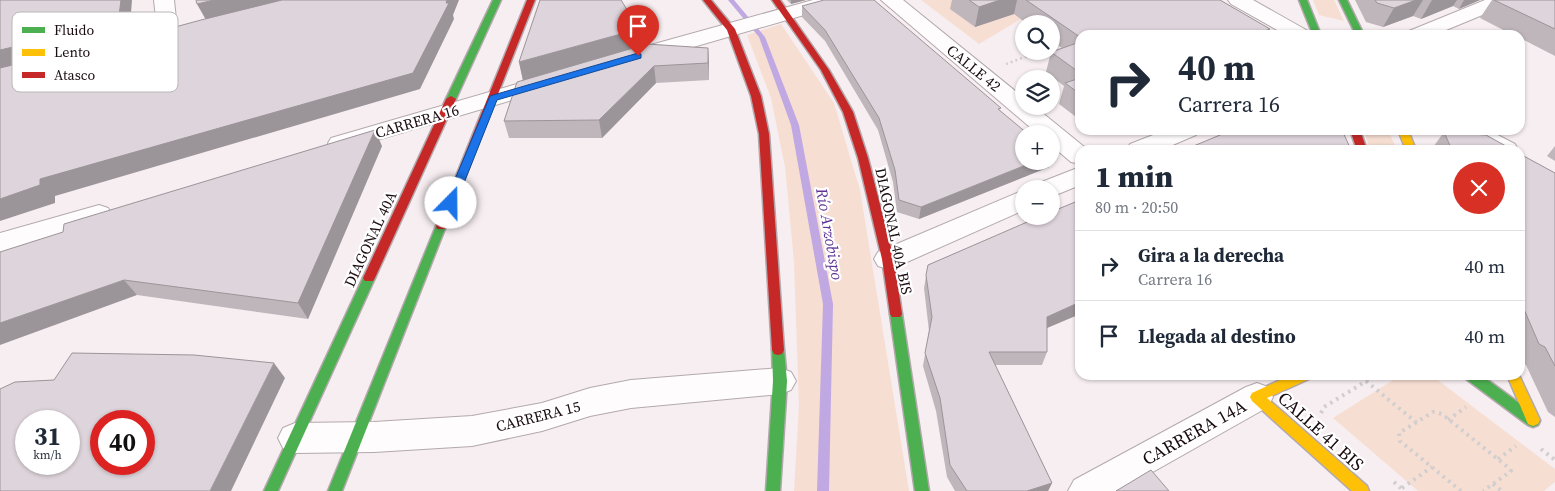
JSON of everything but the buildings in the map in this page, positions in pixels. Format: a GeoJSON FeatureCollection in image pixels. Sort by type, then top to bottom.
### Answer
{"type":"FeatureCollection","features":[{"type":"Feature","properties":{"kind":"street","name":"DIAGONAL 40A"},"geometry":{"type":"LineString","coordinates":[[271,491],[443,113],[497,0]]}},
{"type":"Feature","properties":{"kind":"street"},"geometry":{"type":"LineString","coordinates":[[335,491],[531,0]]}},
{"type":"Feature","properties":{"kind":"street"},"geometry":{"type":"LineString","coordinates":[[707,0],[735,28],[756,96],[764,134],[780,381],[773,491]]}},
{"type":"Feature","properties":{"kind":"street"},"geometry":{"type":"LineString","coordinates":[[620,61],[735,28],[781,10],[836,0]]}},
{"type":"Feature","properties":{"kind":"street","name":"CALLE 42"},"geometry":{"type":"LineString","coordinates":[[891,0],[1075,152]]}},
{"type":"Feature","properties":{"kind":"street"},"geometry":{"type":"LineString","coordinates":[[1238,0],[1292,30]]}},
{"type":"Feature","properties":{"kind":"street"},"geometry":{"type":"LineString","coordinates":[[1303,0],[1315,30]]}},
{"type":"Feature","properties":{"kind":"street"},"geometry":{"type":"LineString","coordinates":[[1343,0],[1358,30]]}},
{"type":"Feature","properties":{"kind":"street"},"geometry":{"type":"LineString","coordinates":[[1428,30],[1502,0]]}},
{"type":"Feature","properties":{"kind":"street","name":"DIAGONAL 40A BIS"},"geometry":{"type":"LineString","coordinates":[[781,10],[825,70],[848,112],[863,158],[888,259],[922,491]]}},
{"type":"Feature","properties":{"kind":"street","name":"CARRERA 16"},"geometry":{"type":"LineString","coordinates":[[315,150],[564,78]]}},
{"type":"Feature","properties":{"kind":"street"},"geometry":{"type":"LineString","coordinates":[[1151,145],[1176,135]]}},
{"type":"Feature","properties":{"kind":"street"},"geometry":{"type":"LineString","coordinates":[[1479,135],[1497,145]]}},
{"type":"Feature","properties":{"kind":"street"},"geometry":{"type":"LineString","coordinates":[[1060,184],[1075,177]]}},
{"type":"Feature","properties":{"kind":"street"},"geometry":{"type":"LineString","coordinates":[[888,259],[1015,204]]}},
{"type":"Feature","properties":{"kind":"street"},"geometry":{"type":"LineString","coordinates":[[0,244],[125,207]]}},
{"type":"Feature","properties":{"kind":"street","name":"CARRERA 14A"},"geometry":{"type":"LineString","coordinates":[[1086,491],[1257,397],[1293,380]]}},
{"type":"Feature","properties":{"kind":"street"},"geometry":{"type":"LineString","coordinates":[[1478,380],[1533,421],[1514,380]]}},
{"type":"Feature","properties":{"kind":"street","name":"CARRERA 15"},"geometry":{"type":"LineString","coordinates":[[295,438],[472,431],[533,419],[590,402],[631,394],[780,381]]}},
{"type":"Feature","properties":{"kind":"street","name":"CALLE 41 BIS"},"geometry":{"type":"LineString","coordinates":[[1257,397],[1362,491]]}},
{"type":"Feature","properties":{"kind":"path"},"geometry":{"type":"LineString","coordinates":[[1005,64],[1016,60]]}},
{"type":"Feature","properties":{"kind":"path"},"geometry":{"type":"LineString","coordinates":[[1322,418],[1324,407],[1366,381],[1417,423]]}},
{"type":"Feature","properties":{"kind":"path"},"geometry":{"type":"LineString","coordinates":[[1448,420],[1469,405]]}},
{"type":"Feature","properties":{"kind":"path"},"geometry":{"type":"LineString","coordinates":[[1461,491],[1399,438],[1400,433],[1432,412],[1442,414],[1509,467],[1511,471],[1483,491]]}},
{"type":"Feature","properties":{"kind":"path"},"geometry":{"type":"LineString","coordinates":[[1498,459],[1519,443]]}},
{"type":"Feature","properties":{"kind":"path"},"geometry":{"type":"LineString","coordinates":[[1386,475],[1403,490],[1432,467]]}},
{"type":"Feature","properties":{"kind":"path"},"geometry":{"type":"LineString","coordinates":[[1493,484],[1502,491]]}},
{"type":"Feature","properties":{"kind":"shaded area"},"geometry":{"type":"Polygon","coordinates":[[[921,0],[977,0],[1019,12],[1054,9],[1034,15],[1015,15],[1015,23],[979,44],[921,0]]]}},
{"type":"Feature","properties":{"kind":"shaded area"},"geometry":{"type":"Polygon","coordinates":[[[1313,0],[1334,0],[1344,21],[1319,15],[1313,0]]]}},
{"type":"Feature","properties":{"kind":"shaded area"},"geometry":{"type":"Polygon","coordinates":[[[781,24],[834,103],[860,190],[909,491],[794,491],[799,406],[794,262],[785,167],[771,98],[747,35],[781,24]]]}},
{"type":"Feature","properties":{"kind":"shaded area"},"geometry":{"type":"Polygon","coordinates":[[[1365,135],[1390,135],[1395,145],[1369,145],[1365,135]]]}},
{"type":"Feature","properties":{"kind":"shaded area"},"geometry":{"type":"Polygon","coordinates":[[[1393,380],[1438,380],[1555,469],[1555,482],[1544,491],[1418,491],[1333,418],[1393,380]]]}},
{"type":"Feature","properties":{"kind":"waterway","name":"Río Arzobispo"},"geometry":{"type":"LineString","coordinates":[[731,0],[762,37],[795,125],[828,304],[823,491]]}},
{"type":"Feature","properties":{"kind":"traffic: fast"},"geometry":{"type":"LineString","coordinates":[[451,99],[497,0]]}},
{"type":"Feature","properties":{"kind":"traffic: fast"},"geometry":{"type":"LineString","coordinates":[[1303,0],[1315,30]]}},
{"type":"Feature","properties":{"kind":"traffic: fast"},"geometry":{"type":"LineString","coordinates":[[1343,0],[1358,30]]}},
{"type":"Feature","properties":{"kind":"traffic: fast"},"geometry":{"type":"LineString","coordinates":[[335,491],[441,226]]}},
{"type":"Feature","properties":{"kind":"traffic: fast"},"geometry":{"type":"LineString","coordinates":[[271,491],[369,278]]}},
{"type":"Feature","properties":{"kind":"traffic: fast"},"geometry":{"type":"LineString","coordinates":[[896,314],[922,491]]}},
{"type":"Feature","properties":{"kind":"traffic: fast"},"geometry":{"type":"LineString","coordinates":[[773,491],[780,381],[778,350]]}},
{"type":"Feature","properties":{"kind":"traffic: fast"},"geometry":{"type":"LineString","coordinates":[[1478,380],[1533,421]]}},
{"type":"Feature","properties":{"kind":"traffic: slow"},"geometry":{"type":"LineString","coordinates":[[1405,135],[1409,145]]}},
{"type":"Feature","properties":{"kind":"traffic: slow"},"geometry":{"type":"LineString","coordinates":[[1293,380],[1257,397],[1362,491]]}},
{"type":"Feature","properties":{"kind":"traffic: slow"},"geometry":{"type":"LineString","coordinates":[[1515,380],[1533,420]]}},
{"type":"Feature","properties":{"kind":"traffic: jam"},"geometry":{"type":"LineString","coordinates":[[441,226],[531,0]]}},
{"type":"Feature","properties":{"kind":"traffic: jam"},"geometry":{"type":"LineString","coordinates":[[707,0],[731,29],[756,96],[764,134],[778,350]]}},
{"type":"Feature","properties":{"kind":"traffic: jam"},"geometry":{"type":"LineString","coordinates":[[776,0],[825,70],[848,112],[863,158],[888,259],[896,314]]}},
{"type":"Feature","properties":{"kind":"traffic: jam"},"geometry":{"type":"LineString","coordinates":[[369,278],[451,99]]}},
{"type":"Feature","properties":{"kind":"traffic: jam"},"geometry":{"type":"LineString","coordinates":[[1357,135],[1360,145]]}},
{"type":"Feature","properties":{"kind":"route"},"geometry":{"type":"LineString","coordinates":[[451,203],[493,98],[638,56]]}}]}
